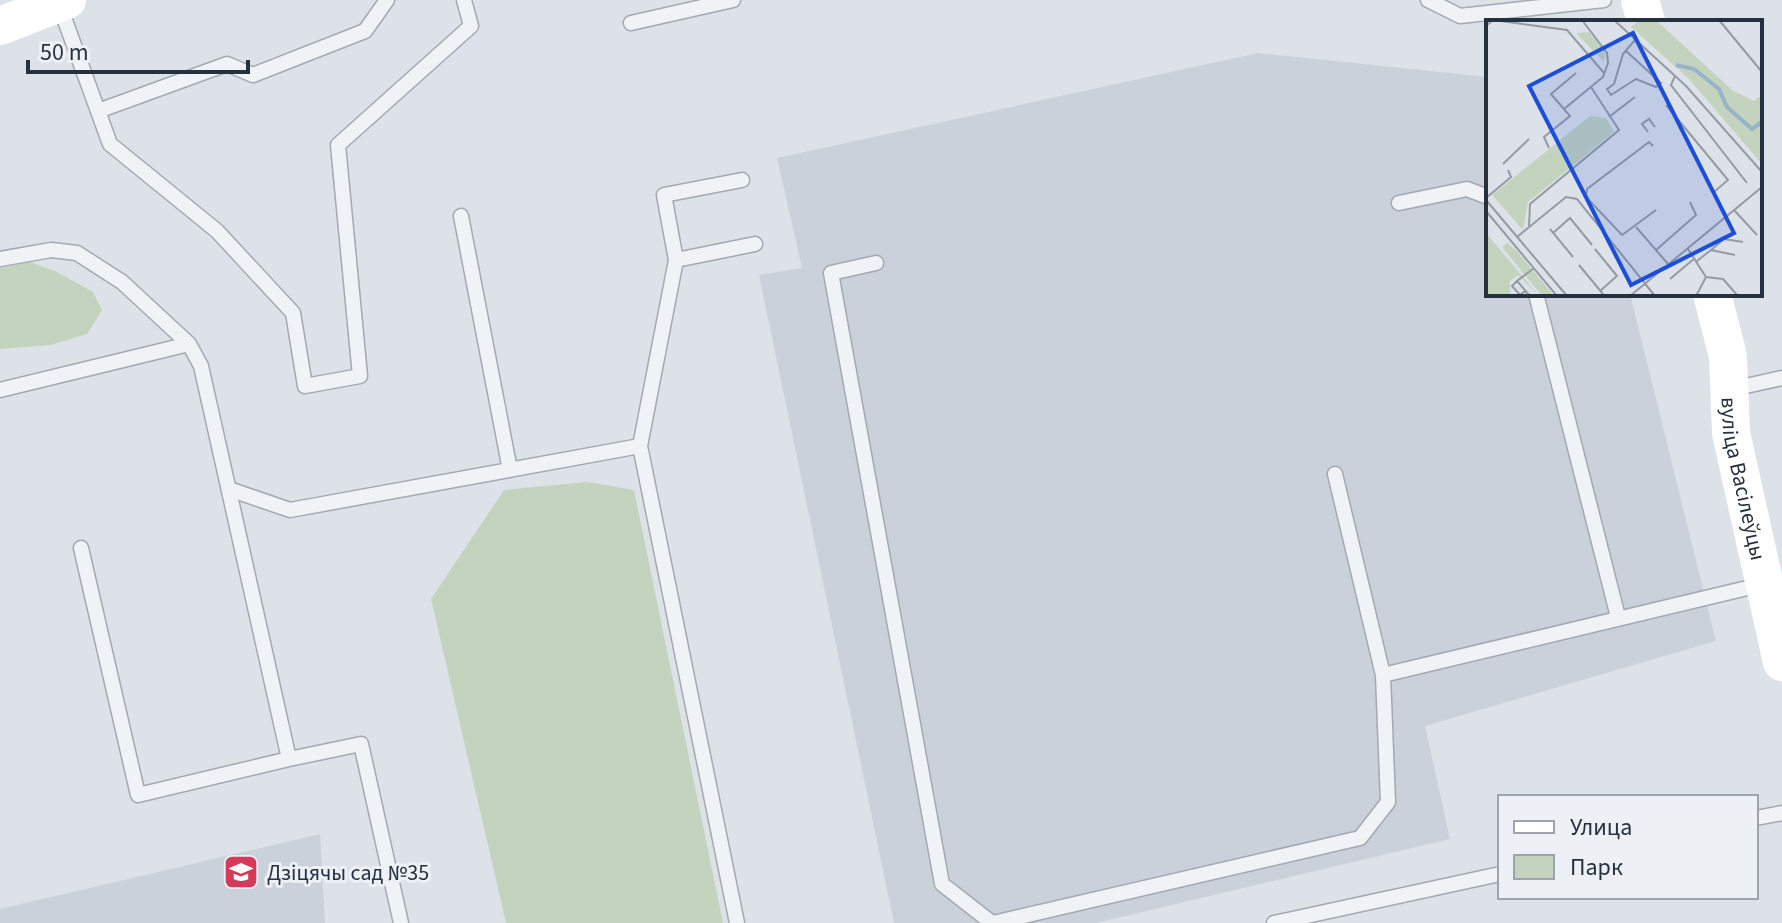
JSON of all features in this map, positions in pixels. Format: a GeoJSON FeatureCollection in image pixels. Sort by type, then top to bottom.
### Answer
{"type":"FeatureCollection","features":[{"type":"Feature","properties":{"kind":"street"},"geometry":{"type":"LineString","coordinates":[[1640,0],[1645,20]]}},
{"type":"Feature","properties":{"kind":"street"},"geometry":{"type":"LineString","coordinates":[[0,26],[63,2]]}},
{"type":"Feature","properties":{"kind":"street","name":"вуліца Васілеўцы"},"geometry":{"type":"LineString","coordinates":[[1713,296],[1728,356],[1731,433],[1782,662]]}},
{"type":"Feature","properties":{"kind":"lane"},"geometry":{"type":"LineString","coordinates":[[98,111],[227,64],[253,75],[365,31],[387,0]]}},
{"type":"Feature","properties":{"kind":"lane"},"geometry":{"type":"LineString","coordinates":[[63,2],[110,144],[217,231],[293,313],[305,386],[360,376],[338,145],[471,26],[464,0]]}},
{"type":"Feature","properties":{"kind":"lane"},"geometry":{"type":"LineString","coordinates":[[631,23],[733,0]]}},
{"type":"Feature","properties":{"kind":"lane"},"geometry":{"type":"LineString","coordinates":[[1428,0],[1460,16],[1604,0]]}},
{"type":"Feature","properties":{"kind":"lane"},"geometry":{"type":"LineString","coordinates":[[737,923],[640,446],[676,260],[664,195],[742,180]]}},
{"type":"Feature","properties":{"kind":"lane"},"geometry":{"type":"LineString","coordinates":[[1399,203],[1467,189],[1486,196]]}},
{"type":"Feature","properties":{"kind":"lane"},"geometry":{"type":"LineString","coordinates":[[461,216],[510,470]]}},
{"type":"Feature","properties":{"kind":"lane"},"geometry":{"type":"LineString","coordinates":[[676,260],[755,244]]}},
{"type":"Feature","properties":{"kind":"lane"},"geometry":{"type":"LineString","coordinates":[[0,259],[51,250],[77,253],[122,282],[189,344],[201,366],[289,759]]}},
{"type":"Feature","properties":{"kind":"lane"},"geometry":{"type":"LineString","coordinates":[[876,263],[831,273],[942,884],[992,923],[1360,838],[1388,802],[1383,675],[1335,474]]}},
{"type":"Feature","properties":{"kind":"lane"},"geometry":{"type":"LineString","coordinates":[[1537,296],[1618,617]]}},
{"type":"Feature","properties":{"kind":"lane"},"geometry":{"type":"LineString","coordinates":[[0,390],[189,344]]}},
{"type":"Feature","properties":{"kind":"lane"},"geometry":{"type":"LineString","coordinates":[[1729,389],[1782,378]]}},
{"type":"Feature","properties":{"kind":"lane"},"geometry":{"type":"LineString","coordinates":[[229,489],[290,510],[640,446]]}},
{"type":"Feature","properties":{"kind":"lane"},"geometry":{"type":"LineString","coordinates":[[81,548],[138,795],[361,744],[401,923]]}},
{"type":"Feature","properties":{"kind":"lane"},"geometry":{"type":"LineString","coordinates":[[1383,675],[1764,584]]}},
{"type":"Feature","properties":{"kind":"lane"},"geometry":{"type":"LineString","coordinates":[[1758,818],[1782,813]]}},
{"type":"Feature","properties":{"kind":"lane"},"geometry":{"type":"LineString","coordinates":[[1274,923],[1498,874]]}},
{"type":"Feature","properties":{"kind":"shaded area"},"geometry":{"type":"Polygon","coordinates":[[[1258,53],[1486,77],[1486,296],[1630,296],[1716,641],[1425,726],[1450,839],[1096,923],[894,923],[759,275],[802,268],[777,158],[1258,53]]]}},
{"type":"Feature","properties":{"kind":"shaded area","name":"Дзіцячы сад №35"},"geometry":{"type":"Polygon","coordinates":[[[320,834],[325,923],[0,923],[0,909],[320,834]]]}},
{"type":"Feature","properties":{"kind":"green space"},"geometry":{"type":"Polygon","coordinates":[[[30,262],[57,272],[93,292],[102,310],[87,334],[51,345],[0,349],[0,268],[30,262]]]}},
{"type":"Feature","properties":{"kind":"green space"},"geometry":{"type":"Polygon","coordinates":[[[587,482],[634,490],[723,923],[506,923],[431,599],[504,490],[587,482]]]}},
{"type":"Feature","properties":{"kind":"place","name":"Дзіцячы сад №35"},"geometry":{"type":"Point","coordinates":[241,872]}}]}
